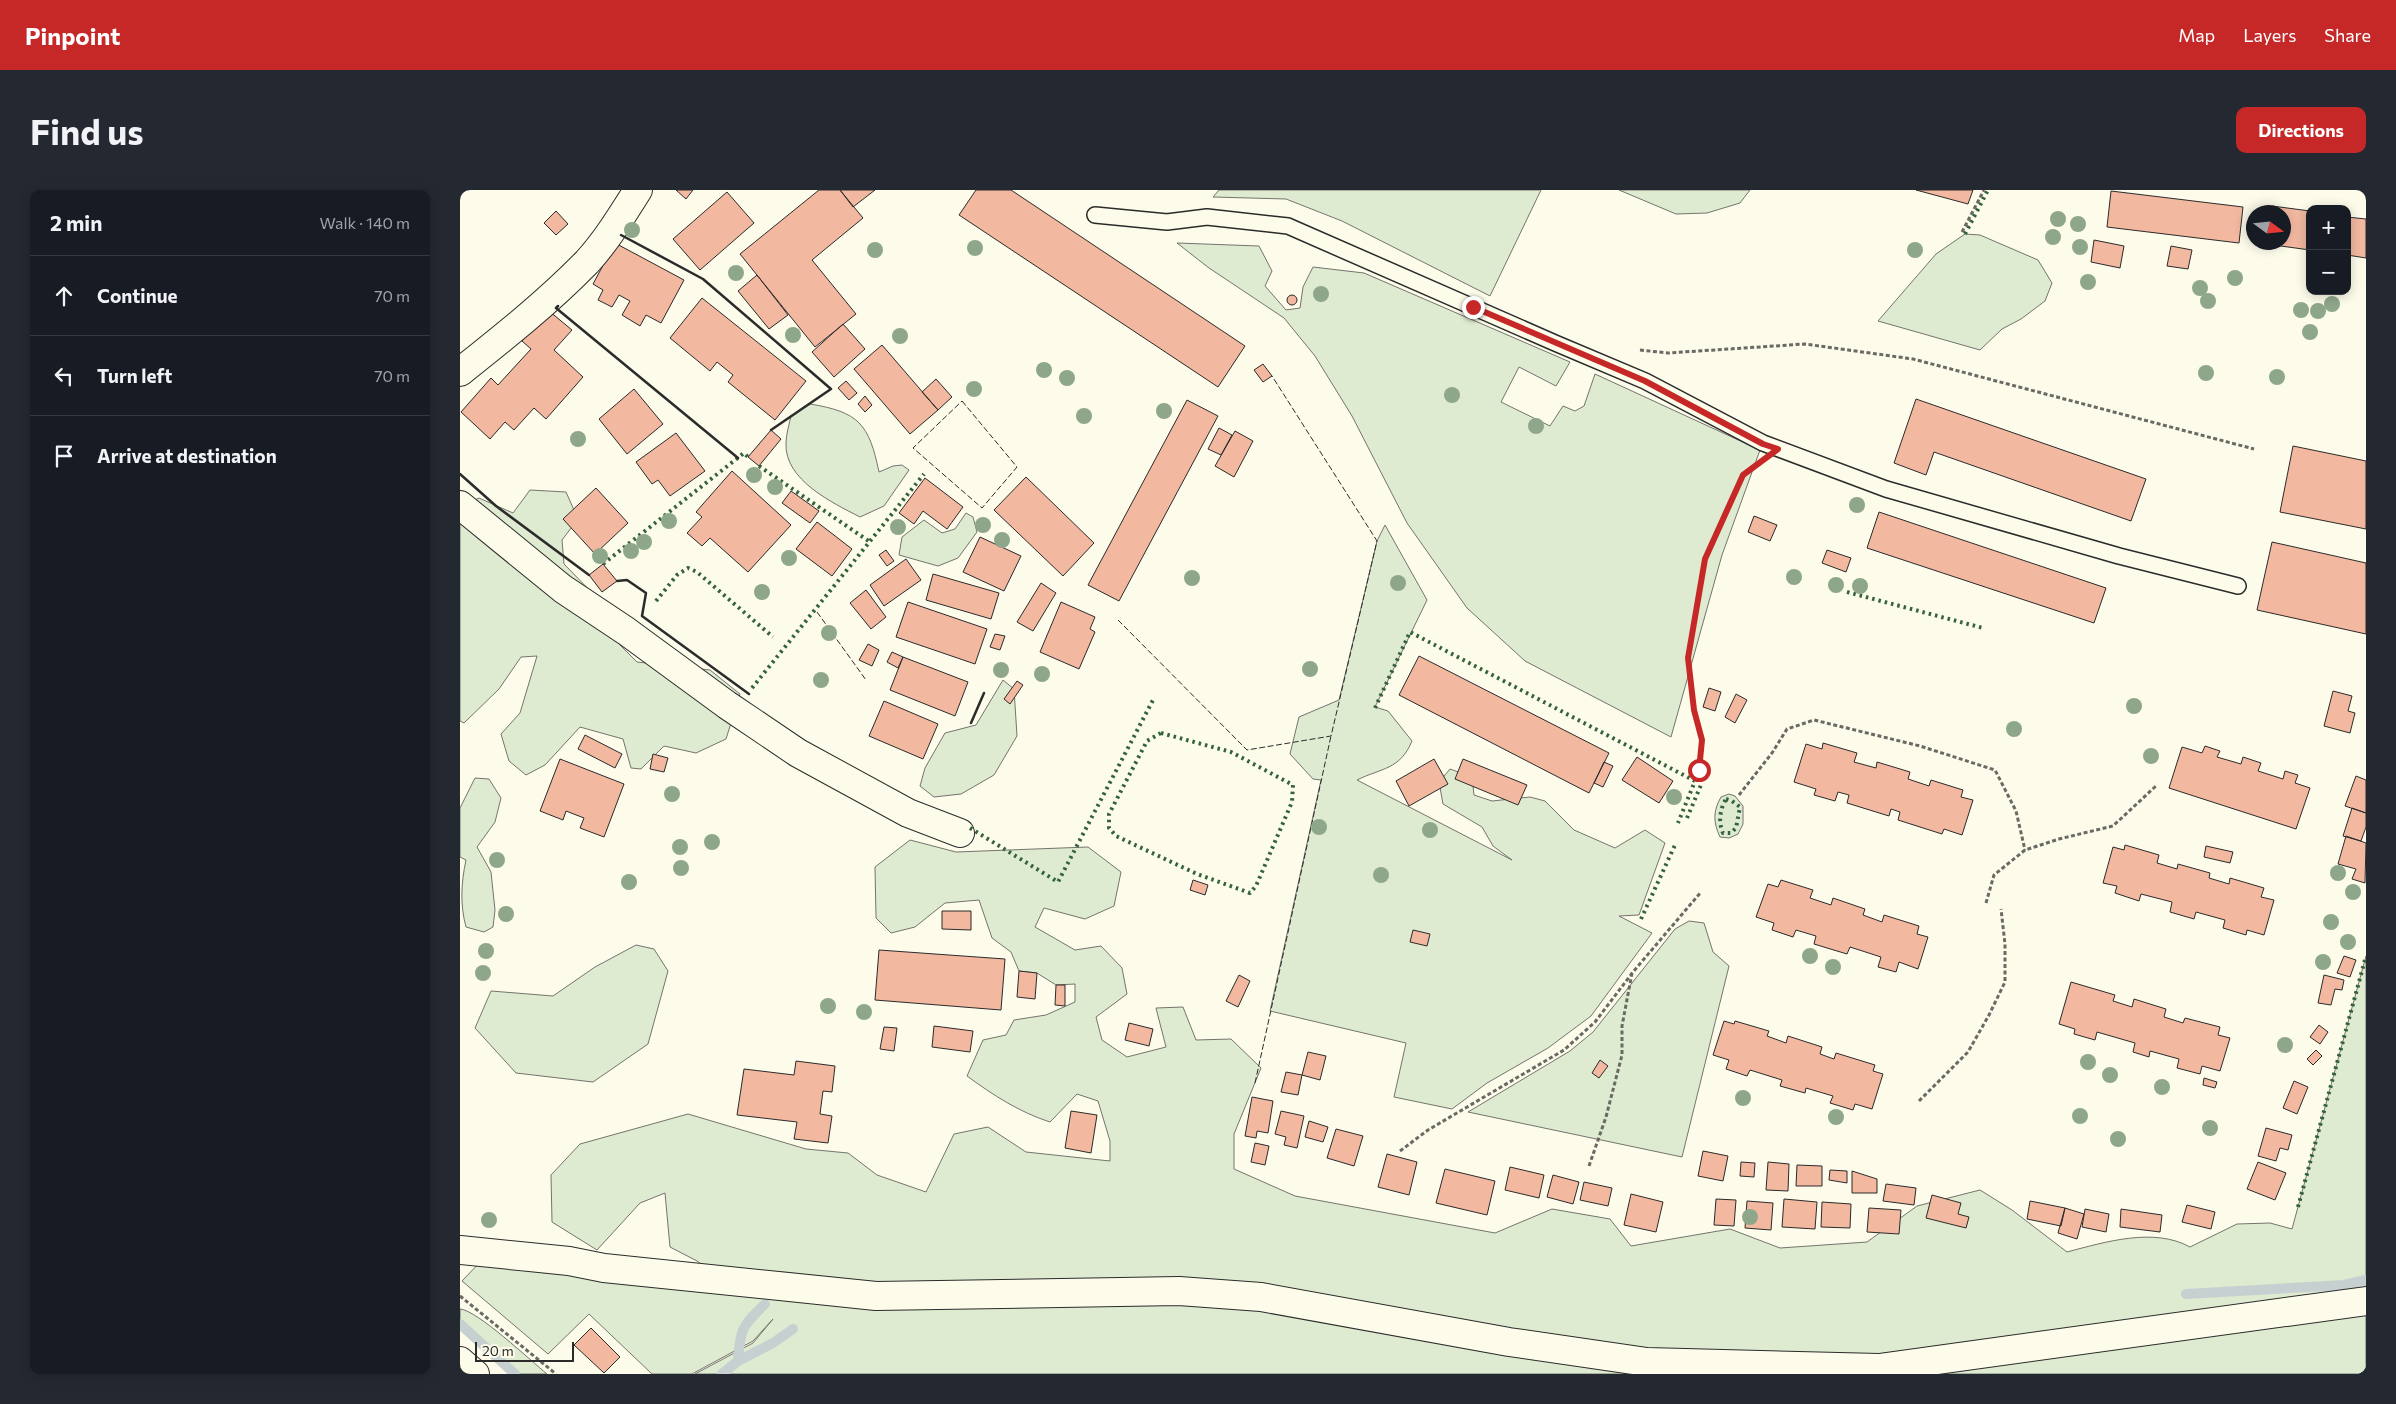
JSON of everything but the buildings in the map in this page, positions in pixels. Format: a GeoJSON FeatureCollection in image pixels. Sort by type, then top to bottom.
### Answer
{"type":"FeatureCollection","features":[{"type":"Feature","properties":{"kind":"main road"},"geometry":{"type":"LineString","coordinates":[[460,372],[517,326],[588,261],[615,227],[638,190]]}},
{"type":"Feature","properties":{"kind":"main road"},"geometry":{"type":"LineString","coordinates":[[460,505],[563,589],[626,631],[727,706],[798,753],[908,813],[960,833]]}},
{"type":"Feature","properties":{"kind":"main road"},"geometry":{"type":"LineString","coordinates":[[460,1250],[569,1261],[604,1268],[876,1296],[1179,1291],[1261,1297],[1509,1342],[1647,1362],[1879,1368],[2366,1301]]}},
{"type":"Feature","properties":{"kind":"main road"},"geometry":{"type":"LineString","coordinates":[[460,1361],[475,1374]]}},
{"type":"Feature","properties":{"kind":"lane"},"geometry":{"type":"LineString","coordinates":[[1095,215],[1167,222],[1207,217],[1288,226],[1645,381],[1763,444],[1886,489],[2119,556],[2238,586]]}},
{"type":"Feature","properties":{"kind":"path"},"geometry":{"type":"LineString","coordinates":[[1962,232],[1984,190]]}},
{"type":"Feature","properties":{"kind":"path"},"geometry":{"type":"LineString","coordinates":[[1630,350],[1668,353],[1805,344],[1913,359],[2254,449]]}},
{"type":"Feature","properties":{"kind":"path"},"geometry":{"type":"LineString","coordinates":[[1699,770],[1702,740],[1694,710],[1688,658],[1705,559],[1743,475],[1778,449]]}},
{"type":"Feature","properties":{"kind":"path"},"geometry":{"type":"LineString","coordinates":[[1738,795],[1772,753],[1786,729],[1814,720],[1920,746],[1995,770],[2016,812],[2025,850]]}},
{"type":"Feature","properties":{"kind":"path"},"geometry":{"type":"LineString","coordinates":[[1986,904],[1994,875],[2025,850],[2059,839],[2113,826],[2157,784]]}},
{"type":"Feature","properties":{"kind":"path"},"geometry":{"type":"LineString","coordinates":[[1400,1151],[1428,1130],[1564,1050],[1596,1022],[1632,972],[1701,892]]}},
{"type":"Feature","properties":{"kind":"path"},"geometry":{"type":"LineString","coordinates":[[1919,1101],[1968,1052],[1989,1016],[2004,982],[2005,944],[2001,909]]}},
{"type":"Feature","properties":{"kind":"path"},"geometry":{"type":"LineString","coordinates":[[1589,1166],[1606,1117],[1622,1055],[1622,1026],[1632,972]]}},
{"type":"Feature","properties":{"kind":"path"},"geometry":{"type":"LineString","coordinates":[[460,1296],[556,1374]]}},
{"type":"Feature","properties":{"kind":"green space"},"geometry":{"type":"Polygon","coordinates":[[[1219,190],[1541,190],[1490,296],[1342,221],[1286,199],[1213,197],[1219,190]]]}},
{"type":"Feature","properties":{"kind":"green space"},"geometry":{"type":"Polygon","coordinates":[[[1619,190],[1750,190],[1740,203],[1707,213],[1676,214],[1619,190]]]}},
{"type":"Feature","properties":{"kind":"green space"},"geometry":{"type":"Polygon","coordinates":[[[1965,234],[1980,235],[2038,260],[2052,283],[2045,301],[2021,319],[2002,329],[1980,350],[1878,321],[1936,254],[1965,234]]]}},
{"type":"Feature","properties":{"kind":"green space"},"geometry":{"type":"Polygon","coordinates":[[[1177,243],[1259,246],[1272,271],[1265,286],[1286,310],[1300,308],[1303,287],[1313,267],[1364,273],[1570,362],[1556,386],[1519,367],[1501,402],[1550,426],[1563,406],[1575,411],[1584,406],[1595,374],[1760,450],[1722,555],[1671,737],[1525,661],[1467,608],[1407,523],[1352,416],[1315,356],[1284,318],[1209,268],[1177,243]]]}},
{"type":"Feature","properties":{"kind":"green space"},"geometry":{"type":"Polygon","coordinates":[[[810,404],[840,411],[851,416],[859,423],[871,442],[879,472],[893,466],[902,465],[909,470],[884,506],[860,517],[812,489],[793,468],[787,456],[786,443],[791,416],[810,404]]]}},
{"type":"Feature","properties":{"kind":"green space"},"geometry":{"type":"Polygon","coordinates":[[[530,490],[566,492],[578,519],[562,540],[564,564],[600,601],[609,634],[637,662],[710,670],[740,694],[726,739],[696,753],[664,746],[641,769],[631,768],[623,739],[580,727],[545,765],[526,775],[509,761],[501,734],[520,713],[537,656],[521,657],[499,689],[464,723],[460,721],[460,507],[479,498],[513,513],[530,490]]]}},
{"type":"Feature","properties":{"kind":"green space"},"geometry":{"type":"Polygon","coordinates":[[[966,513],[973,517],[977,532],[958,558],[938,566],[899,555],[902,537],[924,520],[942,533],[955,529],[966,513]]]}},
{"type":"Feature","properties":{"kind":"green space"},"geometry":{"type":"Polygon","coordinates":[[[1385,525],[1427,600],[1375,707],[1388,711],[1412,741],[1402,758],[1396,763],[1357,780],[1512,860],[1493,846],[1482,827],[1443,804],[1439,782],[1450,769],[1472,777],[1474,795],[1492,801],[1530,797],[1545,801],[1574,830],[1615,848],[1645,830],[1665,843],[1639,915],[1619,916],[1652,933],[1591,1016],[1548,1048],[1487,1083],[1452,1109],[1394,1097],[1406,1043],[1270,1011],[1321,780],[1313,779],[1290,754],[1299,717],[1339,700],[1377,541],[1385,525]]]}},
{"type":"Feature","properties":{"kind":"green space"},"geometry":{"type":"Polygon","coordinates":[[[1003,680],[1014,689],[1017,736],[994,775],[961,794],[934,797],[920,786],[925,768],[945,733],[976,725],[1003,680]]]}},
{"type":"Feature","properties":{"kind":"green space"},"geometry":{"type":"Polygon","coordinates":[[[475,778],[489,779],[501,798],[495,822],[477,847],[491,872],[495,910],[493,927],[484,932],[466,927],[462,902],[462,886],[466,860],[460,857],[460,808],[475,778]]]}},
{"type":"Feature","properties":{"kind":"green space"},"geometry":{"type":"Polygon","coordinates":[[[1729,794],[1735,796],[1743,806],[1743,824],[1738,834],[1729,838],[1720,837],[1715,817],[1716,807],[1721,797],[1729,794]]]}},
{"type":"Feature","properties":{"kind":"green space"},"geometry":{"type":"Polygon","coordinates":[[[910,840],[956,852],[1088,847],[1121,872],[1114,906],[1085,919],[1044,908],[1035,927],[1075,950],[1101,946],[1122,968],[1127,994],[1096,1017],[1102,1040],[1127,1057],[1166,1047],[1156,1008],[1183,1007],[1196,1040],[1231,1039],[1261,1068],[1234,1134],[1234,1169],[1295,1196],[1495,1233],[1552,1209],[1610,1219],[1631,1246],[1730,1229],[1780,1248],[1867,1242],[1917,1206],[1980,1190],[2012,1210],[2067,1252],[2097,1244],[2145,1237],[2176,1241],[2190,1247],[2237,1224],[2270,1223],[2292,1229],[2366,956],[2366,1374],[695,1374],[753,1343],[773,1319],[753,1341],[692,1374],[652,1374],[589,1314],[548,1354],[462,1281],[483,1259],[727,1284],[697,1261],[670,1247],[665,1193],[640,1203],[597,1250],[552,1222],[551,1175],[580,1144],[688,1114],[806,1149],[848,1153],[877,1175],[926,1192],[954,1134],[988,1127],[1026,1152],[1110,1161],[1110,1141],[1098,1101],[1077,1094],[1050,1122],[1007,1102],[967,1076],[983,1040],[1006,1035],[1014,1020],[1046,1015],[1075,1002],[1075,984],[1056,985],[1037,973],[1019,971],[1011,952],[992,938],[979,900],[945,903],[915,927],[891,933],[876,918],[875,867],[910,840]]]}},
{"type":"Feature","properties":{"kind":"green space"},"geometry":{"type":"Polygon","coordinates":[[[1689,921],[1704,923],[1713,952],[1729,966],[1682,1157],[1468,1112],[1570,1051],[1593,1032],[1675,929],[1689,921]]]}},
{"type":"Feature","properties":{"kind":"green space"},"geometry":{"type":"Polygon","coordinates":[[[636,945],[654,949],[668,971],[648,1044],[593,1082],[516,1073],[475,1028],[491,991],[553,996],[595,967],[636,945]]]}},
{"type":"Feature","properties":{"kind":"green space"},"geometry":{"type":"Polygon","coordinates":[[[460,1309],[479,1318],[547,1374],[514,1374],[460,1327],[460,1309]]]}},
{"type":"Feature","properties":{"kind":"waterway"},"geometry":{"type":"LineString","coordinates":[[2186,1294],[2344,1285],[2366,1280]]}},
{"type":"Feature","properties":{"kind":"waterway"},"geometry":{"type":"LineString","coordinates":[[738,1361],[741,1335],[747,1323],[765,1304]]}},
{"type":"Feature","properties":{"kind":"waterway"},"geometry":{"type":"LineString","coordinates":[[460,1324],[515,1374]]}},
{"type":"Feature","properties":{"kind":"waterway"},"geometry":{"type":"LineString","coordinates":[[722,1374],[738,1361],[773,1343],[793,1329]]}},
{"type":"Feature","properties":{"kind":"hedge"},"geometry":{"type":"LineString","coordinates":[[1965,234],[1988,190]]}},
{"type":"Feature","properties":{"kind":"hedge"},"geometry":{"type":"LineString","coordinates":[[603,564],[744,453],[748,457]]}},
{"type":"Feature","properties":{"kind":"hedge"},"geometry":{"type":"LineString","coordinates":[[759,466],[870,542]]}},
{"type":"Feature","properties":{"kind":"hedge"},"geometry":{"type":"LineString","coordinates":[[752,688],[924,474]]}},
{"type":"Feature","properties":{"kind":"hedge"},"geometry":{"type":"LineString","coordinates":[[656,601],[677,575],[688,568],[697,572],[773,637]]}},
{"type":"Feature","properties":{"kind":"hedge"},"geometry":{"type":"LineString","coordinates":[[1847,592],[1983,628]]}},
{"type":"Feature","properties":{"kind":"hedge"},"geometry":{"type":"LineString","coordinates":[[1375,708],[1410,632],[1695,781],[1678,823]]}},
{"type":"Feature","properties":{"kind":"hedge"},"geometry":{"type":"LineString","coordinates":[[970,828],[1058,882],[1153,700]]}},
{"type":"Feature","properties":{"kind":"hedge"},"geometry":{"type":"LineString","coordinates":[[1161,733],[1231,752],[1293,785],[1292,802],[1256,886],[1250,893],[1197,874],[1116,836],[1109,828],[1109,814],[1147,741],[1161,733]]}},
{"type":"Feature","properties":{"kind":"hedge"},"geometry":{"type":"LineString","coordinates":[[1687,818],[1701,785]]}},
{"type":"Feature","properties":{"kind":"hedge"},"geometry":{"type":"LineString","coordinates":[[1726,799],[1740,807],[1736,828],[1731,833],[1723,833],[1720,820],[1722,807],[1726,799]]}},
{"type":"Feature","properties":{"kind":"hedge"},"geometry":{"type":"LineString","coordinates":[[1641,919],[1675,845]]}},
{"type":"Feature","properties":{"kind":"hedge"},"geometry":{"type":"LineString","coordinates":[[2298,1207],[2366,956]]}},
{"type":"Feature","properties":{"kind":"fence"},"geometry":{"type":"LineString","coordinates":[[1118,620],[1247,750],[1331,736],[1377,541],[1272,376]]}},
{"type":"Feature","properties":{"kind":"fence"},"geometry":{"type":"LineString","coordinates":[[962,401],[1017,467],[982,508],[913,448],[962,401]]}},
{"type":"Feature","properties":{"kind":"fence"},"geometry":{"type":"LineString","coordinates":[[817,612],[866,680]]}},
{"type":"Feature","properties":{"kind":"fence"},"geometry":{"type":"LineString","coordinates":[[1255,1083],[1331,736]]}},
{"type":"Feature","properties":{"kind":"wall"},"geometry":{"type":"LineString","coordinates":[[621,235],[703,279],[831,389],[771,430]]}},
{"type":"Feature","properties":{"kind":"wall"},"geometry":{"type":"LineString","coordinates":[[558,306],[556,308],[738,458]]}},
{"type":"Feature","properties":{"kind":"wall"},"geometry":{"type":"LineString","coordinates":[[460,474],[496,506],[589,575]]}},
{"type":"Feature","properties":{"kind":"wall"},"geometry":{"type":"LineString","coordinates":[[617,581],[627,580],[646,593],[642,616],[749,694]]}},
{"type":"Feature","properties":{"kind":"wall"},"geometry":{"type":"LineString","coordinates":[[971,723],[984,693]]}},
{"type":"Feature","properties":{"kind":"route"},"geometry":{"type":"LineString","coordinates":[[1473,307],[1645,381],[1763,444],[1778,449],[1743,475],[1724,521],[1705,559],[1688,658],[1694,710],[1702,740],[1699,770]]}}]}
